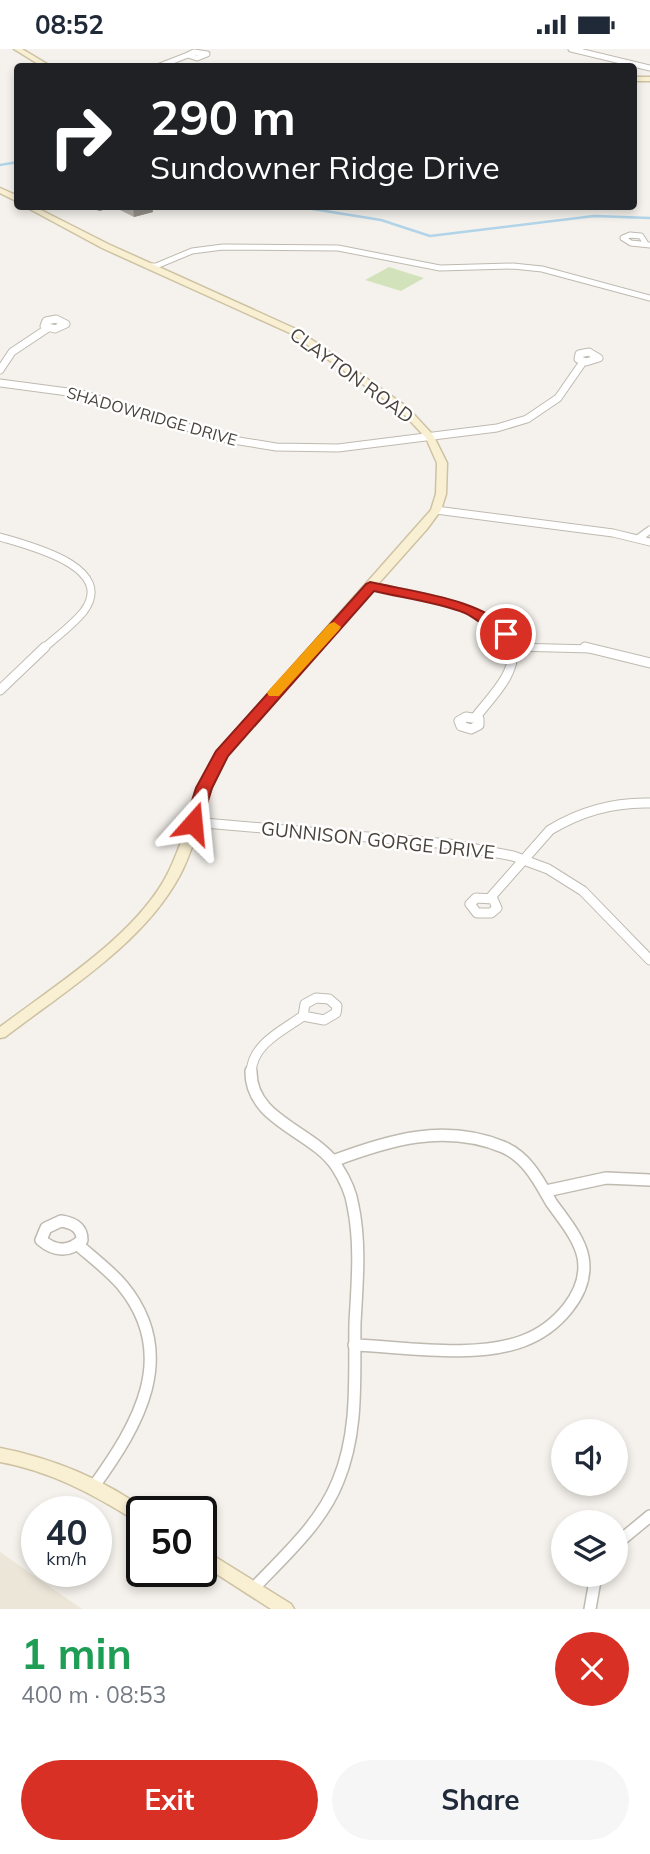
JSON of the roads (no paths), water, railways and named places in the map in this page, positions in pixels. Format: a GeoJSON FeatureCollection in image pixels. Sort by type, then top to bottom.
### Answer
{"type":"FeatureCollection","features":[{"type":"Feature","properties":{"kind":"main road"},"geometry":{"type":"LineString","coordinates":[[20,50],[42,63]]}},
{"type":"Feature","properties":{"kind":"main road","name":"CLAYTON ROAD"},"geometry":{"type":"LineString","coordinates":[[0,1034],[118,942],[143,917],[174,874],[208,779],[221,754],[436,510],[443,472],[437,448],[404,409],[295,332],[149,266],[36,210]]}},
{"type":"Feature","properties":{"kind":"main road"},"geometry":{"type":"LineString","coordinates":[[0,1455],[24,1458],[94,1486],[126,1506]]}},
{"type":"Feature","properties":{"kind":"main road"},"geometry":{"type":"LineString","coordinates":[[217,1565],[285,1609]]}},
{"type":"Feature","properties":{"kind":"street"},"geometry":{"type":"LineString","coordinates":[[571,49],[629,63]]}},
{"type":"Feature","properties":{"kind":"street"},"geometry":{"type":"LineString","coordinates":[[168,63],[188,55]]}},
{"type":"Feature","properties":{"kind":"street"},"geometry":{"type":"LineString","coordinates":[[149,266],[156,266],[192,251],[223,247],[338,248],[432,267],[513,266],[542,269],[650,298]]}},
{"type":"Feature","properties":{"kind":"street"},"geometry":{"type":"LineString","coordinates":[[0,369],[12,352],[48,328]]}},
{"type":"Feature","properties":{"kind":"street","name":"SHADOWRIDGE DRIVE"},"geometry":{"type":"LineString","coordinates":[[0,383],[83,394],[208,434],[262,446],[327,449],[496,428],[535,417],[569,389],[583,362]]}},
{"type":"Feature","properties":{"kind":"street"},"geometry":{"type":"LineString","coordinates":[[436,510],[639,538],[650,542]]}},
{"type":"Feature","properties":{"kind":"street"},"geometry":{"type":"LineString","coordinates":[[639,538],[650,530]]}},
{"type":"Feature","properties":{"kind":"street"},"geometry":{"type":"LineString","coordinates":[[0,537],[65,559],[84,574],[90,591],[85,610],[0,690]]}},
{"type":"Feature","properties":{"kind":"street"},"geometry":{"type":"LineString","coordinates":[[370,586],[468,609],[497,625],[513,647],[510,667],[475,717]]}},
{"type":"Feature","properties":{"kind":"street"},"geometry":{"type":"LineString","coordinates":[[513,647],[583,647],[650,663]]}},
{"type":"Feature","properties":{"kind":"street"},"geometry":{"type":"LineString","coordinates":[[0,677],[10,680]]}},
{"type":"Feature","properties":{"kind":"street"},"geometry":{"type":"LineString","coordinates":[[490,898],[550,830],[571,817],[602,807],[650,803]]}},
{"type":"Feature","properties":{"kind":"street","name":"GUNNISON GORGE DRIVE"},"geometry":{"type":"LineString","coordinates":[[193,823],[449,844],[523,859],[548,869],[583,891],[650,960]]}},
{"type":"Feature","properties":{"kind":"street"},"geometry":{"type":"LineString","coordinates":[[253,1589],[304,1534],[323,1509],[338,1482],[353,1432],[357,1247],[354,1206],[333,1161],[312,1142],[264,1109],[254,1092],[250,1067],[265,1042],[303,1016]]}},
{"type":"Feature","properties":{"kind":"street"},"geometry":{"type":"LineString","coordinates":[[333,1161],[402,1136],[450,1135],[505,1148],[520,1158],[546,1191],[583,1255],[583,1275],[577,1296],[544,1330],[522,1341],[489,1348],[354,1345]]}},
{"type":"Feature","properties":{"kind":"street"},"geometry":{"type":"LineString","coordinates":[[546,1191],[606,1178],[650,1180]]}},
{"type":"Feature","properties":{"kind":"street"},"geometry":{"type":"LineString","coordinates":[[78,1245],[100,1263],[134,1302],[149,1346],[147,1391],[140,1415],[94,1486]]}},
{"type":"Feature","properties":{"kind":"street"},"geometry":{"type":"LineString","coordinates":[[628,1534],[650,1515]]}},
{"type":"Feature","properties":{"kind":"street"},"geometry":{"type":"LineString","coordinates":[[590,1609],[594,1587]]}},
{"type":"Feature","properties":{"kind":"waterway"},"geometry":{"type":"LineString","coordinates":[[0,165],[14,163]]}},
{"type":"Feature","properties":{"kind":"waterway"},"geometry":{"type":"LineString","coordinates":[[319,210],[381,220],[430,236],[594,216],[650,218]]}}]}
